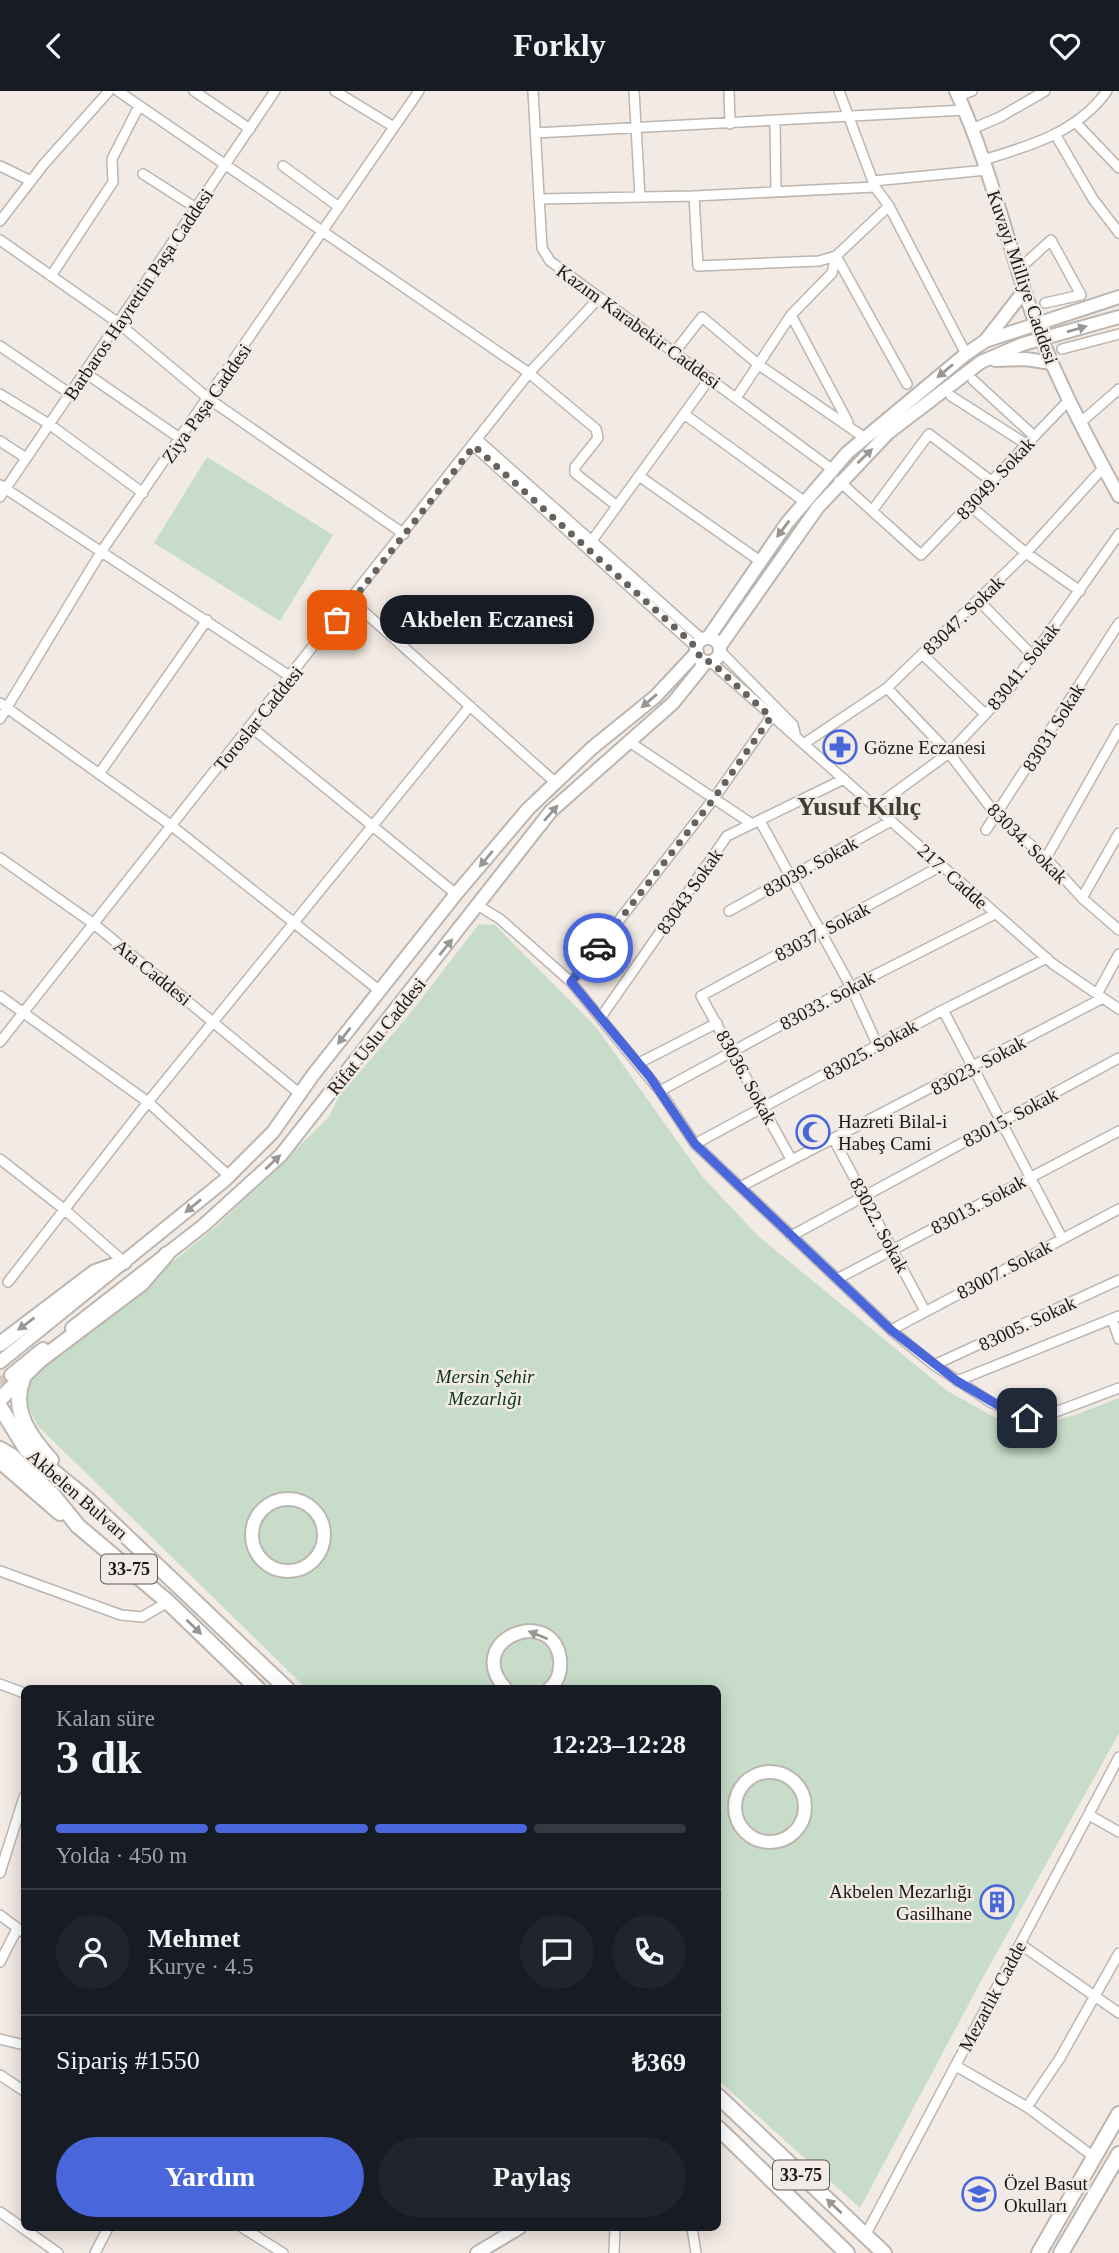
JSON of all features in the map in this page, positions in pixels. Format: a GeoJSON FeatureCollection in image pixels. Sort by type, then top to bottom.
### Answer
{"type":"FeatureCollection","features":[{"type":"Feature","properties":{"kind":"main road","name":"Kuvayi Milliye Caddesi"},"geometry":{"type":"LineString","coordinates":[[957,93],[985,165],[1024,291],[1051,363],[1119,496]]}},
{"type":"Feature","properties":{"kind":"main road"},"geometry":{"type":"LineString","coordinates":[[985,341],[1024,291]]}},
{"type":"Feature","properties":{"kind":"main road"},"geometry":{"type":"LineString","coordinates":[[704,650],[720,649],[836,475],[865,438],[966,353],[985,341],[1119,297]]}},
{"type":"Feature","properties":{"kind":"main road"},"geometry":{"type":"LineString","coordinates":[[704,650],[760,561],[805,502],[888,433],[981,362],[1042,339],[1119,317]]}},
{"type":"Feature","properties":{"kind":"main road"},"geometry":{"type":"LineString","coordinates":[[981,362],[1009,358],[1051,363]]}},
{"type":"Feature","properties":{"kind":"main road","name":"Rifat Uslu Caddesi"},"geometry":{"type":"LineString","coordinates":[[167,1254],[204,1225],[281,1155],[551,811],[673,703],[704,650]]}},
{"type":"Feature","properties":{"kind":"main road","name":"Rifat Uslu Caddesi"},"geometry":{"type":"LineString","coordinates":[[0,1362],[229,1176],[273,1132],[456,894],[528,809],[704,650]]}},
{"type":"Feature","properties":{"kind":"main road"},"geometry":{"type":"LineString","coordinates":[[0,1399],[18,1375],[141,1284],[167,1254]]}},
{"type":"Feature","properties":{"kind":"main road"},"geometry":{"type":"LineString","coordinates":[[0,1343],[95,1272],[124,1262]]}},
{"type":"Feature","properties":{"kind":"main road","name":"33-75"},"geometry":{"type":"LineString","coordinates":[[18,1375],[19,1403],[29,1435],[87,1499]]}},
{"type":"Feature","properties":{"kind":"main road","name":"Akbelen Bulvarı"},"geometry":{"type":"LineString","coordinates":[[0,1408],[26,1449],[87,1499],[283,1685]]}},
{"type":"Feature","properties":{"kind":"main road","name":"Akbelen Bulvarı"},"geometry":{"type":"LineString","coordinates":[[0,1449],[12,1456],[52,1494],[78,1526],[168,1602],[254,1685]]}},
{"type":"Feature","properties":{"kind":"main road","name":"33-75"},"geometry":{"type":"LineString","coordinates":[[0,1461],[78,1526]]}},
{"type":"Feature","properties":{"kind":"main road"},"geometry":{"type":"LineString","coordinates":[[287,1499],[310,1507],[323,1528],[319,1552],[302,1567],[291,1570],[270,1566],[261,1558],[252,1538],[253,1527],[264,1507],[287,1499]]}},
{"type":"Feature","properties":{"kind":"main road"},"geometry":{"type":"LineString","coordinates":[[503,1685],[498,1679],[495,1657],[506,1638],[525,1631],[545,1636],[558,1652],[559,1673],[553,1685]]}},
{"type":"Feature","properties":{"kind":"main road"},"geometry":{"type":"LineString","coordinates":[[772,1771],[794,1780],[805,1800],[803,1822],[796,1832],[774,1842],[751,1837],[736,1819],[734,1807],[742,1785],[750,1777],[772,1771]]}},
{"type":"Feature","properties":{"kind":"main road","name":"33-75"},"geometry":{"type":"LineString","coordinates":[[721,2099],[884,2253]]}},
{"type":"Feature","properties":{"kind":"main road"},"geometry":{"type":"LineString","coordinates":[[1039,2253],[1119,2114]]}},
{"type":"Feature","properties":{"kind":"main road","name":"33-75"},"geometry":{"type":"LineString","coordinates":[[721,2131],[847,2253]]}},
{"type":"Feature","properties":{"kind":"main road"},"geometry":{"type":"LineString","coordinates":[[1061,2253],[1119,2154]]}},
{"type":"Feature","properties":{"kind":"main road"},"geometry":{"type":"LineString","coordinates":[[477,2253],[514,2231]]}},
{"type":"Feature","properties":{"kind":"street"},"geometry":{"type":"LineString","coordinates":[[0,221],[109,91]]}},
{"type":"Feature","properties":{"kind":"street"},"geometry":{"type":"LineString","coordinates":[[118,91],[225,167],[529,373],[596,429],[598,438],[574,470],[617,506]]}},
{"type":"Feature","properties":{"kind":"street"},"geometry":{"type":"LineString","coordinates":[[194,91],[250,129]]}},
{"type":"Feature","properties":{"kind":"street","name":"Barbaros Hayrettin Paşa Caddesi"},"geometry":{"type":"LineString","coordinates":[[2,490],[275,91]]}},
{"type":"Feature","properties":{"kind":"street"},"geometry":{"type":"LineString","coordinates":[[335,91],[394,127]]}},
{"type":"Feature","properties":{"kind":"street","name":"Ziya Paşa Caddesi"},"geometry":{"type":"LineString","coordinates":[[0,719],[4,706],[101,552],[419,91]]}},
{"type":"Feature","properties":{"kind":"street","name":"Kazım Karabekir Caddesi"},"geometry":{"type":"LineString","coordinates":[[533,91],[542,248],[551,261],[598,299],[710,378],[836,475],[921,555]]}},
{"type":"Feature","properties":{"kind":"street"},"geometry":{"type":"LineString","coordinates":[[634,91],[640,197]]}},
{"type":"Feature","properties":{"kind":"street"},"geometry":{"type":"LineString","coordinates":[[729,91],[730,124]]}},
{"type":"Feature","properties":{"kind":"street"},"geometry":{"type":"LineString","coordinates":[[838,91],[874,184],[889,206],[966,353]]}},
{"type":"Feature","properties":{"kind":"street"},"geometry":{"type":"LineString","coordinates":[[957,93],[972,91]]}},
{"type":"Feature","properties":{"kind":"street"},"geometry":{"type":"LineString","coordinates":[[972,129],[1000,117],[1045,91]]}},
{"type":"Feature","properties":{"kind":"street"},"geometry":{"type":"LineString","coordinates":[[539,199],[694,196],[874,184],[985,165],[1076,123],[1107,91]]}},
{"type":"Feature","properties":{"kind":"street"},"geometry":{"type":"LineString","coordinates":[[51,276],[113,182],[112,159],[139,106]]}},
{"type":"Feature","properties":{"kind":"street"},"geometry":{"type":"LineString","coordinates":[[535,134],[965,110]]}},
{"type":"Feature","properties":{"kind":"street"},"geometry":{"type":"LineString","coordinates":[[775,122],[776,191]]}},
{"type":"Feature","properties":{"kind":"street"},"geometry":{"type":"LineString","coordinates":[[1076,123],[1119,168]]}},
{"type":"Feature","properties":{"kind":"street"},"geometry":{"type":"LineString","coordinates":[[1055,134],[1093,199],[1119,231]]}},
{"type":"Feature","properties":{"kind":"street"},"geometry":{"type":"LineString","coordinates":[[0,166],[31,181]]}},
{"type":"Feature","properties":{"kind":"street"},"geometry":{"type":"LineString","coordinates":[[284,166],[339,207]]}},
{"type":"Feature","properties":{"kind":"street"},"geometry":{"type":"LineString","coordinates":[[143,174],[196,208]]}},
{"type":"Feature","properties":{"kind":"street"},"geometry":{"type":"LineString","coordinates":[[694,196],[698,266],[819,261],[836,255],[889,206]]}},
{"type":"Feature","properties":{"kind":"street"},"geometry":{"type":"LineString","coordinates":[[0,240],[117,322],[209,399],[404,534]]}},
{"type":"Feature","properties":{"kind":"street"},"geometry":{"type":"LineString","coordinates":[[1018,270],[1051,240],[1081,295],[1045,303]]}},
{"type":"Feature","properties":{"kind":"street"},"geometry":{"type":"LineString","coordinates":[[736,398],[792,315],[832,273],[836,255]]}},
{"type":"Feature","properties":{"kind":"street"},"geometry":{"type":"LineString","coordinates":[[836,255],[907,384]]}},
{"type":"Feature","properties":{"kind":"street","name":"Toroslar Caddesi"},"geometry":{"type":"LineString","coordinates":[[1,1038],[352,601],[529,373],[598,299]]}},
{"type":"Feature","properties":{"kind":"street"},"geometry":{"type":"LineString","coordinates":[[792,315],[849,424]]}},
{"type":"Feature","properties":{"kind":"street"},"geometry":{"type":"LineString","coordinates":[[674,353],[702,317],[759,365],[849,424],[865,438]]}},
{"type":"Feature","properties":{"kind":"street"},"geometry":{"type":"LineString","coordinates":[[1062,349],[1118,336]]}},
{"type":"Feature","properties":{"kind":"street"},"geometry":{"type":"LineString","coordinates":[[0,346],[69,393]]}},
{"type":"Feature","properties":{"kind":"street"},"geometry":{"type":"LineString","coordinates":[[84,372],[181,439]]}},
{"type":"Feature","properties":{"kind":"street"},"geometry":{"type":"LineString","coordinates":[[591,542],[710,378]]}},
{"type":"Feature","properties":{"kind":"street"},"geometry":{"type":"LineString","coordinates":[[973,380],[1034,436]]}},
{"type":"Feature","properties":{"kind":"street"},"geometry":{"type":"LineString","coordinates":[[1080,422],[1119,389]]}},
{"type":"Feature","properties":{"kind":"street"},"geometry":{"type":"LineString","coordinates":[[0,394],[49,423],[143,493]]}},
{"type":"Feature","properties":{"kind":"street"},"geometry":{"type":"LineString","coordinates":[[951,396],[1026,444]]}},
{"type":"Feature","properties":{"kind":"street","name":"83049. Sokak"},"geometry":{"type":"LineString","coordinates":[[921,555],[1069,400]]}},
{"type":"Feature","properties":{"kind":"street"},"geometry":{"type":"LineString","coordinates":[[684,414],[805,502]]}},
{"type":"Feature","properties":{"kind":"street"},"geometry":{"type":"LineString","coordinates":[[872,510],[929,434],[990,481]]}},
{"type":"Feature","properties":{"kind":"street"},"geometry":{"type":"LineString","coordinates":[[0,441],[26,458]]}},
{"type":"Feature","properties":{"kind":"street","name":"217. Cadde"},"geometry":{"type":"LineString","coordinates":[[476,443],[591,542],[771,717],[805,743],[1047,958],[1119,1009]]}},
{"type":"Feature","properties":{"kind":"street","name":"217. Cadde"},"geometry":{"type":"LineString","coordinates":[[476,443],[704,650]]}},
{"type":"Feature","properties":{"kind":"street","name":"83047. Sokak"},"geometry":{"type":"LineString","coordinates":[[805,743],[887,688],[1026,553],[1104,467]]}},
{"type":"Feature","properties":{"kind":"street"},"geometry":{"type":"LineString","coordinates":[[639,476],[760,561]]}},
{"type":"Feature","properties":{"kind":"street"},"geometry":{"type":"LineString","coordinates":[[2,490],[207,619],[291,677]]}},
{"type":"Feature","properties":{"kind":"street"},"geometry":{"type":"LineString","coordinates":[[969,505],[1026,553],[1080,591]]}},
{"type":"Feature","properties":{"kind":"street","name":"83041. Sokak"},"geometry":{"type":"LineString","coordinates":[[875,807],[949,753],[1010,688],[1119,534]]}},
{"type":"Feature","properties":{"kind":"street"},"geometry":{"type":"LineString","coordinates":[[978,600],[1033,656]]}},
{"type":"Feature","properties":{"kind":"street"},"geometry":{"type":"LineString","coordinates":[[352,601],[556,783]]}},
{"type":"Feature","properties":{"kind":"street"},"geometry":{"type":"LineString","coordinates":[[99,774],[207,619]]}},
{"type":"Feature","properties":{"kind":"street","name":"83031 Sokak"},"geometry":{"type":"LineString","coordinates":[[986,831],[1119,622]]}},
{"type":"Feature","properties":{"kind":"street","name":"217. Cadde"},"geometry":{"type":"LineString","coordinates":[[720,649],[793,725],[791,732]]}},
{"type":"Feature","properties":{"kind":"street"},"geometry":{"type":"LineString","coordinates":[[922,654],[985,714]]}},
{"type":"Feature","properties":{"kind":"street","name":"83034. Sokak"},"geometry":{"type":"LineString","coordinates":[[887,688],[949,753],[997,816],[1046,857],[1082,898],[1119,930]]}},
{"type":"Feature","properties":{"kind":"street"},"geometry":{"type":"LineString","coordinates":[[4,706],[172,826],[380,991]]}},
{"type":"Feature","properties":{"kind":"street"},"geometry":{"type":"LineString","coordinates":[[9,1282],[212,1021],[470,706]]}},
{"type":"Feature","properties":{"kind":"street"},"geometry":{"type":"LineString","coordinates":[[571,982],[715,797],[771,717]]}},
{"type":"Feature","properties":{"kind":"street"},"geometry":{"type":"LineString","coordinates":[[251,727],[456,894]]}},
{"type":"Feature","properties":{"kind":"street"},"geometry":{"type":"LineString","coordinates":[[1046,857],[1119,729]]}},
{"type":"Feature","properties":{"kind":"street"},"geometry":{"type":"LineString","coordinates":[[628,741],[756,823],[851,987],[878,1046]]}},
{"type":"Feature","properties":{"kind":"street","name":"83043 Sokak"},"geometry":{"type":"LineString","coordinates":[[601,1017],[727,836],[844,779]]}},
{"type":"Feature","properties":{"kind":"street","name":"83039. Sokak"},"geometry":{"type":"LineString","coordinates":[[729,911],[891,821]]}},
{"type":"Feature","properties":{"kind":"street"},"geometry":{"type":"LineString","coordinates":[[1082,898],[1119,832]]}},
{"type":"Feature","properties":{"kind":"street","name":"Ata Caddesi"},"geometry":{"type":"LineString","coordinates":[[1,862],[94,924],[300,1094]]}},
{"type":"Feature","properties":{"kind":"street","name":"83037. Sokak"},"geometry":{"type":"LineString","coordinates":[[701,996],[941,866]]}},
{"type":"Feature","properties":{"kind":"street"},"geometry":{"type":"LineString","coordinates":[[479,906],[500,919],[571,982],[639,1063],[695,1144],[891,1330],[934,1365],[1008,1411],[1027,1418],[1042,1417],[1119,1388]]}},
{"type":"Feature","properties":{"kind":"street","name":"83033. Sokak"},"geometry":{"type":"LineString","coordinates":[[660,1091],[851,987],[995,914]]}},
{"type":"Feature","properties":{"kind":"street"},"geometry":{"type":"LineString","coordinates":[[1100,996],[1119,954]]}},
{"type":"Feature","properties":{"kind":"street","name":"83025. Sokak"},"geometry":{"type":"LineString","coordinates":[[695,1144],[943,1010],[1047,958]]}},
{"type":"Feature","properties":{"kind":"street"},"geometry":{"type":"LineString","coordinates":[[0,996],[148,1101],[229,1176]]}},
{"type":"Feature","properties":{"kind":"street","name":"83036. Sokak"},"geometry":{"type":"LineString","coordinates":[[701,996],[765,1107],[791,1159]]}},
{"type":"Feature","properties":{"kind":"street","name":"83023. Sokak"},"geometry":{"type":"LineString","coordinates":[[740,1187],[972,1069],[1100,996]]}},
{"type":"Feature","properties":{"kind":"street"},"geometry":{"type":"LineString","coordinates":[[943,1010],[1062,1238]]}},
{"type":"Feature","properties":{"kind":"street"},"geometry":{"type":"LineString","coordinates":[[639,1063],[717,1023]]}},
{"type":"Feature","properties":{"kind":"street","name":"83015. Sokak"},"geometry":{"type":"LineString","coordinates":[[792,1236],[1119,1058]]}},
{"type":"Feature","properties":{"kind":"street","name":"83013. Sokak"},"geometry":{"type":"LineString","coordinates":[[837,1279],[1119,1131]]}},
{"type":"Feature","properties":{"kind":"street","name":"83022. Sokak"},"geometry":{"type":"LineString","coordinates":[[834,1140],[894,1248],[925,1311]]}},
{"type":"Feature","properties":{"kind":"street"},"geometry":{"type":"LineString","coordinates":[[0,1159],[65,1210],[124,1262]]}},
{"type":"Feature","properties":{"kind":"street","name":"83007. Sokak"},"geometry":{"type":"LineString","coordinates":[[891,1330],[1119,1209]]}},
{"type":"Feature","properties":{"kind":"street","name":"83005. Sokak"},"geometry":{"type":"LineString","coordinates":[[934,1365],[1119,1280]]}},
{"type":"Feature","properties":{"kind":"street"},"geometry":{"type":"LineString","coordinates":[[957,1381],[1115,1317],[1119,1339]]}},
{"type":"Feature","properties":{"kind":"street"},"geometry":{"type":"LineString","coordinates":[[0,1571],[121,1615],[142,1617],[168,1602]]}},
{"type":"Feature","properties":{"kind":"street"},"geometry":{"type":"LineString","coordinates":[[0,1684],[21,1692]]}},
{"type":"Feature","properties":{"kind":"street","name":"Mezarlık Cadde"},"geometry":{"type":"LineString","coordinates":[[865,2236],[1119,1757]]}},
{"type":"Feature","properties":{"kind":"street"},"geometry":{"type":"LineString","coordinates":[[0,1873],[21,1806]]}},
{"type":"Feature","properties":{"kind":"street"},"geometry":{"type":"LineString","coordinates":[[1089,1815],[1119,1832]]}},
{"type":"Feature","properties":{"kind":"street"},"geometry":{"type":"LineString","coordinates":[[0,1916],[21,1931],[0,1962]]}},
{"type":"Feature","properties":{"kind":"street"},"geometry":{"type":"LineString","coordinates":[[1020,1944],[1119,2013]]}},
{"type":"Feature","properties":{"kind":"street"},"geometry":{"type":"LineString","coordinates":[[1027,2107],[1060,2058],[1119,1953]]}},
{"type":"Feature","properties":{"kind":"street"},"geometry":{"type":"LineString","coordinates":[[0,2039],[21,2045]]}},
{"type":"Feature","properties":{"kind":"street"},"geometry":{"type":"LineString","coordinates":[[956,2066],[1027,2107],[1094,2157]]}},
{"type":"Feature","properties":{"kind":"street"},"geometry":{"type":"LineString","coordinates":[[0,2075],[21,2089]]}},
{"type":"Feature","properties":{"kind":"street"},"geometry":{"type":"LineString","coordinates":[[2,2217],[21,2229]]}},
{"type":"Feature","properties":{"kind":"street"},"geometry":{"type":"LineString","coordinates":[[24,2231],[58,2253]]}},
{"type":"Feature","properties":{"kind":"street"},"geometry":{"type":"LineString","coordinates":[[95,2253],[106,2231]]}},
{"type":"Feature","properties":{"kind":"street"},"geometry":{"type":"LineString","coordinates":[[248,2231],[283,2253]]}},
{"type":"Feature","properties":{"kind":"street"},"geometry":{"type":"LineString","coordinates":[[614,2253],[615,2231]]}},
{"type":"Feature","properties":{"kind":"street"},"geometry":{"type":"LineString","coordinates":[[692,2231],[696,2253]]}},
{"type":"Feature","properties":{"kind":"green space"},"geometry":{"type":"Polygon","coordinates":[[[207,457],[333,535],[280,621],[154,543],[207,457]]]}},
{"type":"Feature","properties":{"kind":"green space","name":"Mersin Şehir Mezarlığı"},"geometry":{"type":"Polygon","coordinates":[[[479,924],[495,925],[596,1027],[702,1176],[758,1236],[946,1390],[1019,1431],[1078,1414],[1119,1398],[1119,1733],[981,1981],[860,2208],[721,2083],[721,1685],[303,1685],[38,1426],[23,1397],[26,1381],[218,1225],[329,1117],[339,1096],[408,1016],[479,924]]]}},
{"type":"Feature","properties":{"kind":"tunnel"},"geometry":{"type":"LineString","coordinates":[[0,1384],[11,1375]]}},
{"type":"Feature","properties":{"kind":"way so far"},"geometry":{"type":"LineString","coordinates":[[337,620],[474,446],[692,643],[697,648],[698,657],[711,662],[771,717],[715,797],[598,948]]}},
{"type":"Feature","properties":{"kind":"place","name":"Akbelen Eczanesi"},"geometry":{"type":"Point","coordinates":[337,620]}},
{"type":"Feature","properties":{"kind":"place","name":"Gözne Eczanesi"},"geometry":{"type":"Point","coordinates":[840,747]}},
{"type":"Feature","properties":{"kind":"place","name":"Hazreti Bilal-i Habeş Cami"},"geometry":{"type":"Point","coordinates":[813,1132]}},
{"type":"Feature","properties":{"kind":"place","name":"Akbelen Mezarlığı Gasilhane"},"geometry":{"type":"Point","coordinates":[997,1902]}},
{"type":"Feature","properties":{"kind":"place","name":"Özel Basut Okulları"},"geometry":{"type":"Point","coordinates":[979,2194]}},
{"type":"Feature","properties":{"kind":"district","name":"Yusuf Kılıç"},"geometry":{"type":"Point","coordinates":[859,806]}},
{"type":"Feature","properties":{"kind":"route"},"geometry":{"type":"LineString","coordinates":[[598,948],[571,982],[650,1077],[695,1144],[891,1330],[957,1381],[992,1403],[1027,1418]]}}]}
